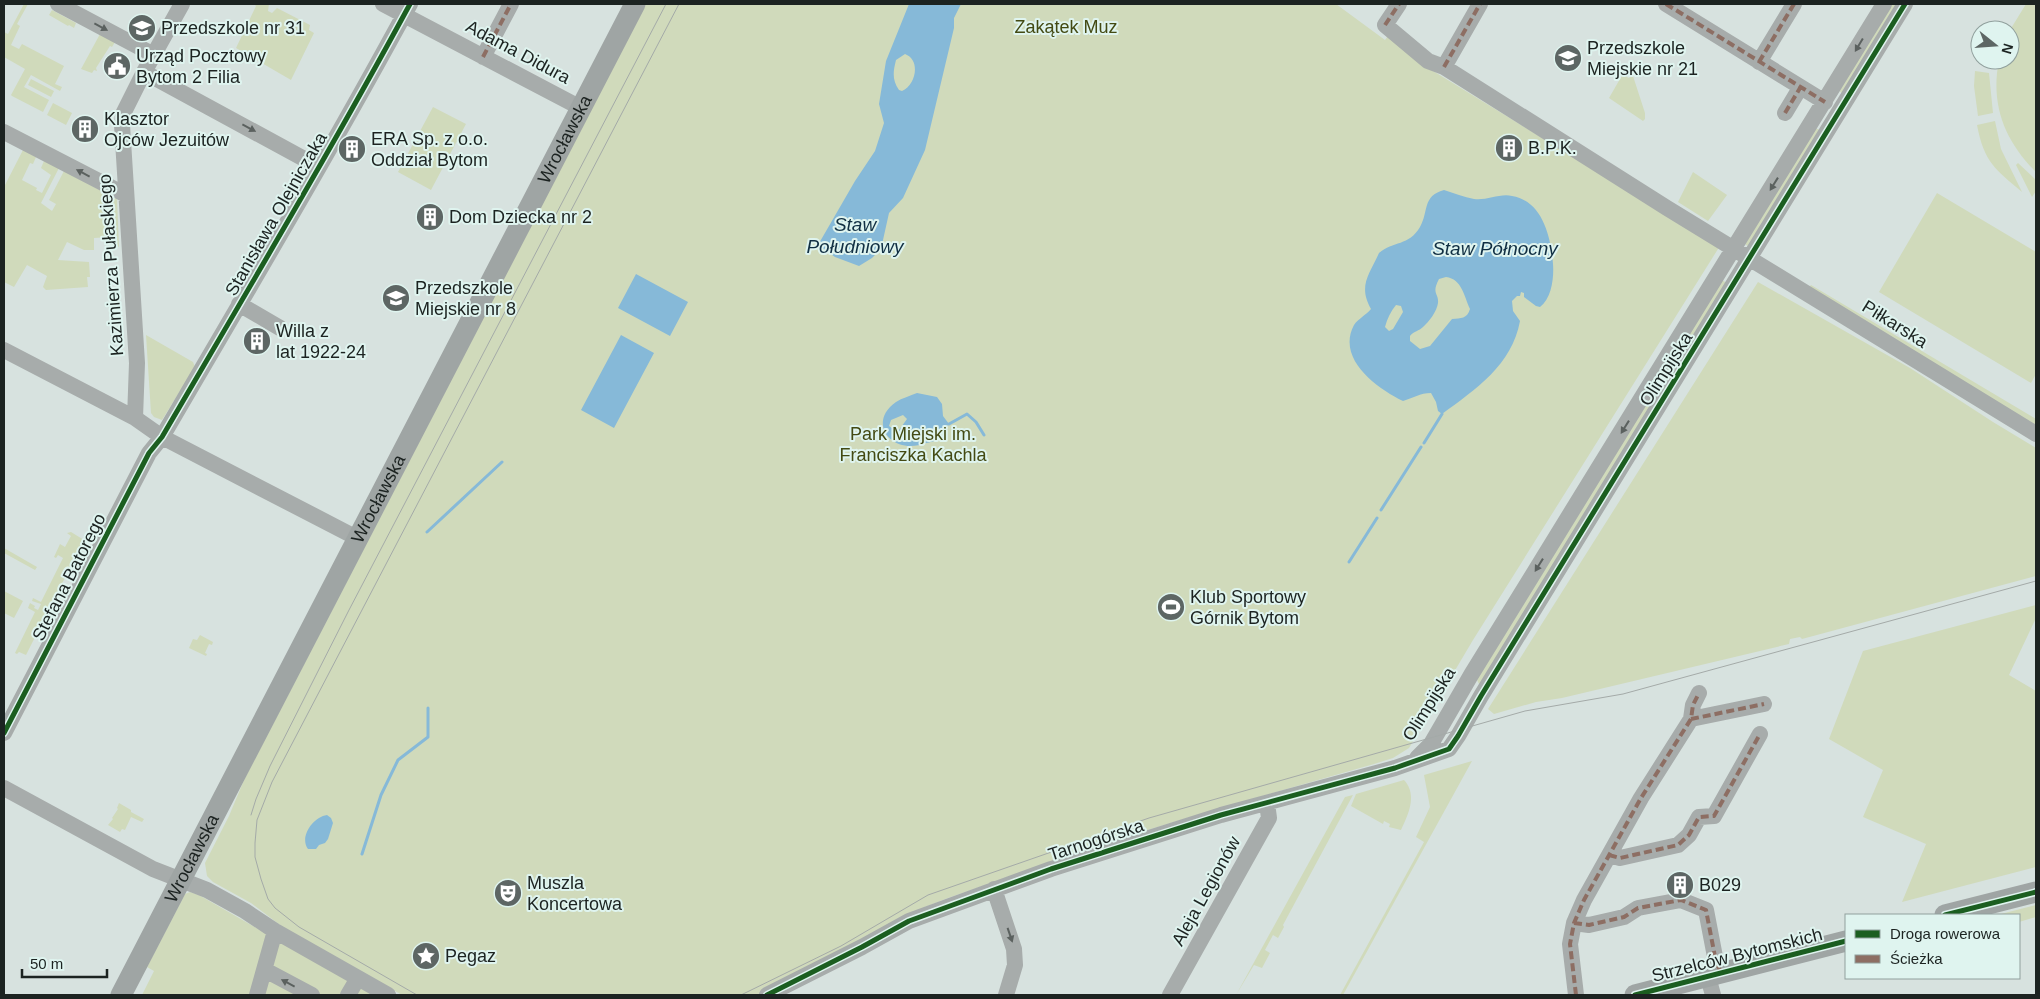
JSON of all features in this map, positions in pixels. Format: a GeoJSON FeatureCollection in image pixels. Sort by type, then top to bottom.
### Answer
{"type":"FeatureCollection","features":[{"type":"Feature","properties":{"kind":"main road","name":"Wrocławska"},"geometry":{"type":"LineString","coordinates":[[121,995],[635,4]]}},
{"type":"Feature","properties":{"kind":"main road"},"geometry":{"type":"LineString","coordinates":[[1949,914],[2036,892]]}},
{"type":"Feature","properties":{"kind":"main road","name":"Strzelców Bytomskich"},"geometry":{"type":"LineString","coordinates":[[1635,995],[1714,982],[1845,941]]}},
{"type":"Feature","properties":{"kind":"street"},"geometry":{"type":"LineString","coordinates":[[58,4],[154,55]]}},
{"type":"Feature","properties":{"kind":"street","name":"Kazimierza Pułaskiego"},"geometry":{"type":"LineString","coordinates":[[136,418],[137,363],[122,125],[123,114],[182,4]]}},
{"type":"Feature","properties":{"kind":"street","name":"Adama Didura"},"geometry":{"type":"LineString","coordinates":[[383,4],[407,9],[483,57],[581,108]]}},
{"type":"Feature","properties":{"kind":"street"},"geometry":{"type":"LineString","coordinates":[[483,57],[511,4]]}},
{"type":"Feature","properties":{"kind":"street","name":"Piłkarska"},"geometry":{"type":"LineString","coordinates":[[1399,4],[1385,26],[1428,61],[1444,67],[2036,434]]}},
{"type":"Feature","properties":{"kind":"street"},"geometry":{"type":"LineString","coordinates":[[1444,67],[1480,4]]}},
{"type":"Feature","properties":{"kind":"street"},"geometry":{"type":"LineString","coordinates":[[1666,4],[1824,102]]}},
{"type":"Feature","properties":{"kind":"street"},"geometry":{"type":"LineString","coordinates":[[1760,62],[1794,4]]}},
{"type":"Feature","properties":{"kind":"street","name":"Olimpijska"},"geometry":{"type":"LineString","coordinates":[[1416,760],[1431,744],[1471,675],[1884,4]]}},
{"type":"Feature","properties":{"kind":"street","name":"Olimpijska"},"geometry":{"type":"LineString","coordinates":[[1449,749],[1905,4]]}},
{"type":"Feature","properties":{"kind":"street","name":"Stanisława Olejniczaka"},"geometry":{"type":"LineString","coordinates":[[162,437],[320,167],[407,9]]}},
{"type":"Feature","properties":{"kind":"street"},"geometry":{"type":"LineString","coordinates":[[144,72],[320,167]]}},
{"type":"Feature","properties":{"kind":"street"},"geometry":{"type":"LineString","coordinates":[[1785,113],[1800,88]]}},
{"type":"Feature","properties":{"kind":"street"},"geometry":{"type":"LineString","coordinates":[[1813,120],[1829,129]]}},
{"type":"Feature","properties":{"kind":"street"},"geometry":{"type":"LineString","coordinates":[[4,132],[126,195]]}},
{"type":"Feature","properties":{"kind":"street"},"geometry":{"type":"LineString","coordinates":[[239,304],[280,328]]}},
{"type":"Feature","properties":{"kind":"street"},"geometry":{"type":"LineString","coordinates":[[4,350],[136,418],[162,437],[357,538]]}},
{"type":"Feature","properties":{"kind":"street","name":"Stefana Batorego"},"geometry":{"type":"LineString","coordinates":[[4,733],[149,453],[162,437]]}},
{"type":"Feature","properties":{"kind":"street"},"geometry":{"type":"LineString","coordinates":[[1576,995],[1570,944],[1574,923],[1584,900],[1641,798],[1691,719],[1693,704],[1699,693]]}},
{"type":"Feature","properties":{"kind":"street"},"geometry":{"type":"LineString","coordinates":[[1691,719],[1764,704]]}},
{"type":"Feature","properties":{"kind":"street"},"geometry":{"type":"LineString","coordinates":[[1609,855],[1620,858],[1678,845],[1684,841],[1699,817],[1714,816],[1760,734]]}},
{"type":"Feature","properties":{"kind":"street","name":"Tarnogórska"},"geometry":{"type":"LineString","coordinates":[[767,995],[909,921],[994,889],[1118,846],[1395,768],[1449,749]]}},
{"type":"Feature","properties":{"kind":"street"},"geometry":{"type":"LineString","coordinates":[[4,788],[150,868],[207,890],[274,931],[388,995]]}},
{"type":"Feature","properties":{"kind":"street","name":"Aleja Legionów"},"geometry":{"type":"LineString","coordinates":[[1170,995],[1269,818],[1267,803]]}},
{"type":"Feature","properties":{"kind":"street"},"geometry":{"type":"LineString","coordinates":[[994,889],[1014,949],[1015,965],[1006,995]]}},
{"type":"Feature","properties":{"kind":"street"},"geometry":{"type":"LineString","coordinates":[[1574,923],[1589,925],[1624,917],[1638,908],[1681,900],[1691,903],[1706,910],[1716,962],[1714,982]]}},
{"type":"Feature","properties":{"kind":"street"},"geometry":{"type":"LineString","coordinates":[[257,995],[274,931]]}},
{"type":"Feature","properties":{"kind":"street"},"geometry":{"type":"LineString","coordinates":[[264,970],[312,995]]}},
{"type":"Feature","properties":{"kind":"street"},"geometry":{"type":"LineString","coordinates":[[348,995],[358,978]]}},
{"type":"Feature","properties":{"kind":"green space"},"geometry":{"type":"Polygon","coordinates":[[[24,4],[28,4],[17,24],[20,26],[11,45],[19,49],[22,44],[64,66],[55,84],[62,87],[60,91],[31,75],[24,87],[49,100],[43,112],[11,95],[25,69],[4,57],[4,32],[8,34],[24,4]]]}},
{"type":"Feature","properties":{"kind":"green space"},"geometry":{"type":"Polygon","coordinates":[[[254,4],[269,4],[268,11],[272,13],[277,8],[310,25],[309,30],[314,33],[291,80],[236,48],[256,6],[254,4]]]}},
{"type":"Feature","properties":{"kind":"green space","name":"Park Miejski im. Franciszka Kachla"},"geometry":{"type":"Polygon","coordinates":[[[646,4],[1336,4],[1385,40],[1388,36],[1425,66],[1718,246],[1718,249],[1473,640],[1409,748],[1393,758],[1105,843],[948,898],[925,907],[889,931],[758,995],[402,995],[284,928],[251,903],[213,882],[207,876],[205,863],[229,816],[244,780],[646,4]]]}},
{"type":"Feature","properties":{"kind":"green space"},"geometry":{"type":"Polygon","coordinates":[[[1890,4],[1899,4],[1843,94],[1837,89],[1890,4]]]}},
{"type":"Feature","properties":{"kind":"green space"},"geometry":{"type":"Polygon","coordinates":[[[2026,4],[2036,4],[2036,172],[2025,160],[2008,135],[2002,121],[1997,92],[1998,70],[2020,70],[2020,20],[2016,20],[2026,4]]]}},
{"type":"Feature","properties":{"kind":"green space"},"geometry":{"type":"Polygon","coordinates":[[[52,10],[76,23],[74,28],[49,15],[52,10]]]}},
{"type":"Feature","properties":{"kind":"green space"},"geometry":{"type":"Polygon","coordinates":[[[100,34],[115,42],[112,47],[110,46],[96,68],[97,71],[94,70],[92,73],[81,69],[100,34]]]}},
{"type":"Feature","properties":{"kind":"green space"},"geometry":{"type":"Polygon","coordinates":[[[1975,71],[1989,73],[1993,113],[1978,116],[1974,86],[1975,71]]]}},
{"type":"Feature","properties":{"kind":"green space"},"geometry":{"type":"Polygon","coordinates":[[[1624,72],[1628,78],[1633,76],[1645,113],[1643,121],[1609,98],[1624,72]]]}},
{"type":"Feature","properties":{"kind":"green space"},"geometry":{"type":"Polygon","coordinates":[[[31,79],[54,91],[51,97],[28,85],[31,79]]]}},
{"type":"Feature","properties":{"kind":"green space"},"geometry":{"type":"Polygon","coordinates":[[[53,103],[72,113],[66,125],[47,115],[53,103]]]}},
{"type":"Feature","properties":{"kind":"green space"},"geometry":{"type":"Polygon","coordinates":[[[433,107],[466,124],[431,190],[398,172],[433,107]]]}},
{"type":"Feature","properties":{"kind":"green space"},"geometry":{"type":"Polygon","coordinates":[[[1995,121],[2001,149],[2022,192],[1992,164],[1983,148],[1977,125],[1995,121]]]}},
{"type":"Feature","properties":{"kind":"green space"},"geometry":{"type":"Polygon","coordinates":[[[1815,128],[1820,130],[1748,246],[1745,244],[1815,128]]]}},
{"type":"Feature","properties":{"kind":"green space"},"geometry":{"type":"Polygon","coordinates":[[[23,150],[36,157],[33,164],[30,163],[22,180],[42,193],[51,175],[41,168],[44,161],[59,168],[41,203],[52,211],[56,204],[49,200],[64,171],[117,199],[119,247],[112,243],[110,237],[94,238],[94,250],[84,250],[67,242],[58,260],[89,262],[90,277],[87,277],[88,287],[46,290],[43,287],[47,276],[27,265],[14,287],[4,282],[4,187],[23,150]]]}},
{"type":"Feature","properties":{"kind":"green space"},"geometry":{"type":"Polygon","coordinates":[[[2018,163],[2036,180],[2036,191],[2032,197],[2016,165],[2018,163]]]}},
{"type":"Feature","properties":{"kind":"green space"},"geometry":{"type":"Polygon","coordinates":[[[1693,172],[1727,195],[1708,221],[1678,202],[1693,172]]]}},
{"type":"Feature","properties":{"kind":"green space"},"geometry":{"type":"Polygon","coordinates":[[[1937,193],[2036,252],[2036,374],[2031,383],[1879,292],[1937,193]]]}},
{"type":"Feature","properties":{"kind":"green space"},"geometry":{"type":"Polygon","coordinates":[[[1722,280],[1728,284],[1480,686],[1476,678],[1722,280]]]}},
{"type":"Feature","properties":{"kind":"green space"},"geometry":{"type":"Polygon","coordinates":[[[1758,282],[1910,368],[2036,448],[2036,576],[1802,639],[1800,637],[1790,639],[1789,644],[1562,698],[1536,702],[1494,714],[1488,709],[1758,282]]]}},
{"type":"Feature","properties":{"kind":"green space"},"geometry":{"type":"Polygon","coordinates":[[[1811,285],[2036,419],[2036,434],[1805,292],[1811,285]]]}},
{"type":"Feature","properties":{"kind":"green space"},"geometry":{"type":"Polygon","coordinates":[[[146,335],[193,362],[195,367],[162,420],[154,417],[151,413],[146,335]]]}},
{"type":"Feature","properties":{"kind":"green space"},"geometry":{"type":"Polygon","coordinates":[[[71,532],[84,540],[26,655],[19,652],[17,654],[15,653],[35,612],[28,608],[30,603],[38,610],[41,604],[32,601],[33,598],[41,602],[63,558],[58,555],[56,558],[54,557],[60,544],[65,547],[71,536],[67,533],[71,532]]]}},
{"type":"Feature","properties":{"kind":"green space"},"geometry":{"type":"Polygon","coordinates":[[[4,548],[37,567],[35,570],[4,553],[4,548]]]}},
{"type":"Feature","properties":{"kind":"green space"},"geometry":{"type":"Polygon","coordinates":[[[4,591],[23,601],[14,618],[4,613],[4,591]]]}},
{"type":"Feature","properties":{"kind":"green space"},"geometry":{"type":"Polygon","coordinates":[[[2036,605],[2036,618],[2009,675],[2036,691],[2036,867],[1902,902],[1926,844],[1863,817],[1883,770],[1829,739],[1863,651],[2036,605]]]}},
{"type":"Feature","properties":{"kind":"green space"},"geometry":{"type":"Polygon","coordinates":[[[200,635],[213,642],[212,645],[209,644],[205,653],[207,654],[206,656],[189,648],[193,639],[197,640],[200,635]]]}},
{"type":"Feature","properties":{"kind":"green space"},"geometry":{"type":"Polygon","coordinates":[[[1472,761],[1343,995],[1340,995],[1424,842],[1416,837],[1430,807],[1424,775],[1472,761]]]}},
{"type":"Feature","properties":{"kind":"green space"},"geometry":{"type":"Polygon","coordinates":[[[1404,780],[1408,786],[1411,798],[1409,812],[1401,830],[1389,827],[1390,824],[1384,821],[1383,824],[1351,806],[1356,794],[1404,780]]]}},
{"type":"Feature","properties":{"kind":"green space"},"geometry":{"type":"Polygon","coordinates":[[[1353,795],[1283,925],[1284,927],[1278,938],[1273,935],[1265,950],[1270,953],[1262,968],[1254,965],[1236,995],[1345,797],[1353,795]]]}},
{"type":"Feature","properties":{"kind":"green space"},"geometry":{"type":"Polygon","coordinates":[[[119,803],[144,819],[142,822],[131,817],[125,830],[122,829],[120,832],[108,825],[118,809],[119,803]]]}},
{"type":"Feature","properties":{"kind":"green space"},"geometry":{"type":"Polygon","coordinates":[[[190,892],[199,895],[373,995],[142,995],[154,971],[147,967],[185,894],[190,892]]]}},
{"type":"Feature","properties":{"kind":"green space"},"geometry":{"type":"Polygon","coordinates":[[[2036,905],[2036,917],[2020,922],[2020,914],[2001,914],[2036,905]]]}},
{"type":"Feature","properties":{"kind":"water","name":"Staw Południowy"},"geometry":{"type":"Polygon","coordinates":[[[909,4],[961,4],[954,18],[954,28],[925,150],[903,198],[889,213],[881,249],[872,258],[859,266],[835,257],[818,245],[855,181],[875,151],[884,123],[879,104],[886,61],[909,4]],[[905,54],[896,60],[894,79],[899,90],[902,91],[911,84],[915,72],[913,61],[905,54]]]}},
{"type":"Feature","properties":{"kind":"water","name":"Staw Północny"},"geometry":{"type":"Polygon","coordinates":[[[1444,190],[1474,199],[1507,195],[1523,199],[1538,213],[1543,222],[1550,243],[1553,269],[1550,293],[1540,307],[1524,297],[1524,293],[1521,292],[1520,296],[1517,296],[1512,301],[1513,311],[1520,321],[1516,337],[1501,363],[1480,385],[1442,414],[1438,411],[1431,393],[1403,401],[1382,388],[1362,371],[1350,349],[1350,337],[1354,325],[1371,309],[1365,294],[1365,287],[1379,253],[1416,233],[1423,221],[1429,200],[1444,190]],[[1446,277],[1439,279],[1437,284],[1435,291],[1438,303],[1432,316],[1423,327],[1410,336],[1410,341],[1420,349],[1430,346],[1452,319],[1461,318],[1469,312],[1470,309],[1459,285],[1456,281],[1446,277]],[[1396,305],[1389,315],[1385,327],[1389,331],[1393,329],[1403,312],[1401,306],[1396,305]]]}},
{"type":"Feature","properties":{"kind":"water"},"geometry":{"type":"Polygon","coordinates":[[[636,274],[688,302],[670,336],[618,308],[636,274]]]}},
{"type":"Feature","properties":{"kind":"water"},"geometry":{"type":"Polygon","coordinates":[[[621,335],[654,353],[614,428],[581,410],[621,335]]]}},
{"type":"Feature","properties":{"kind":"water"},"geometry":{"type":"Polygon","coordinates":[[[917,393],[937,397],[942,404],[943,416],[949,424],[935,441],[914,446],[903,445],[887,435],[883,428],[883,419],[887,410],[896,402],[917,393]],[[903,415],[891,420],[889,426],[896,431],[899,430],[907,419],[903,415]]]}},
{"type":"Feature","properties":{"kind":"water"},"geometry":{"type":"Polygon","coordinates":[[[327,815],[333,823],[328,839],[316,849],[308,849],[305,839],[306,833],[312,823],[327,815]]]}},
{"type":"Feature","properties":{"kind":"waterway"},"geometry":{"type":"LineString","coordinates":[[949,424],[967,414],[976,422],[984,435]]}},
{"type":"Feature","properties":{"kind":"waterway"},"geometry":{"type":"LineString","coordinates":[[1424,443],[1442,414]]}},
{"type":"Feature","properties":{"kind":"waterway"},"geometry":{"type":"LineString","coordinates":[[1381,510],[1421,447]]}},
{"type":"Feature","properties":{"kind":"waterway"},"geometry":{"type":"LineString","coordinates":[[427,532],[502,462]]}},
{"type":"Feature","properties":{"kind":"waterway"},"geometry":{"type":"LineString","coordinates":[[1349,562],[1377,518]]}},
{"type":"Feature","properties":{"kind":"waterway"},"geometry":{"type":"LineString","coordinates":[[362,854],[381,795],[398,760],[428,737],[428,708]]}},
{"type":"Feature","properties":{"kind":"tram line"},"geometry":{"type":"LineString","coordinates":[[251,815],[270,766],[349,610],[666,4]]}},
{"type":"Feature","properties":{"kind":"tram line"},"geometry":{"type":"LineString","coordinates":[[417,995],[299,927],[275,908],[268,899],[255,857],[257,820],[272,782],[679,4]]}},
{"type":"Feature","properties":{"kind":"tram line"},"geometry":{"type":"LineString","coordinates":[[741,995],[841,946],[928,895],[1149,818],[1525,711],[1623,694],[2036,581]]}},
{"type":"Feature","properties":{"kind":"marked path"},"geometry":{"type":"LineString","coordinates":[[483,57],[511,4]]}},
{"type":"Feature","properties":{"kind":"marked path"},"geometry":{"type":"LineString","coordinates":[[1385,25],[1399,4]]}},
{"type":"Feature","properties":{"kind":"marked path"},"geometry":{"type":"LineString","coordinates":[[1444,67],[1480,4]]}},
{"type":"Feature","properties":{"kind":"marked path"},"geometry":{"type":"LineString","coordinates":[[1666,4],[1825,102]]}},
{"type":"Feature","properties":{"kind":"marked path"},"geometry":{"type":"LineString","coordinates":[[1759,62],[1794,4]]}},
{"type":"Feature","properties":{"kind":"marked path"},"geometry":{"type":"LineString","coordinates":[[1785,113],[1800,88]]}},
{"type":"Feature","properties":{"kind":"marked path"},"geometry":{"type":"LineString","coordinates":[[1576,995],[1570,944],[1574,923],[1584,900],[1641,798],[1691,719],[1693,705],[1699,693]]}},
{"type":"Feature","properties":{"kind":"marked path"},"geometry":{"type":"LineString","coordinates":[[1691,719],[1764,704]]}},
{"type":"Feature","properties":{"kind":"marked path"},"geometry":{"type":"LineString","coordinates":[[1609,855],[1620,858],[1678,845],[1689,835],[1699,817],[1714,816],[1760,734]]}},
{"type":"Feature","properties":{"kind":"marked path"},"geometry":{"type":"LineString","coordinates":[[1574,923],[1589,925],[1624,917],[1638,908],[1681,900],[1706,910],[1716,962],[1722,974]]}},
{"type":"Feature","properties":{"kind":"cycle path"},"geometry":{"type":"LineString","coordinates":[[4,733],[149,453],[162,437],[257,275],[410,4]]}},
{"type":"Feature","properties":{"kind":"cycle path"},"geometry":{"type":"LineString","coordinates":[[767,995],[909,921],[1051,869],[1221,815],[1395,768],[1449,749],[1905,4]]}},
{"type":"Feature","properties":{"kind":"cycle path"},"geometry":{"type":"LineString","coordinates":[[1949,914],[2036,892]]}},
{"type":"Feature","properties":{"kind":"cycle path"},"geometry":{"type":"LineString","coordinates":[[1635,995],[1845,941]]}},
{"type":"Feature","properties":{"kind":"place","name":"Przedszkole nr 31"},"geometry":{"type":"Point","coordinates":[142,28]}},
{"type":"Feature","properties":{"kind":"place","name":"Przedszkole Miejskie nr 21"},"geometry":{"type":"Point","coordinates":[1568,58]}},
{"type":"Feature","properties":{"kind":"place","name":"Urząd Pocztowy Bytom 2 Filia"},"geometry":{"type":"Point","coordinates":[117,66]}},
{"type":"Feature","properties":{"kind":"place","name":"Klasztor Ojców Jezuitów"},"geometry":{"type":"Point","coordinates":[85,129]}},
{"type":"Feature","properties":{"kind":"place","name":"B.P.K."},"geometry":{"type":"Point","coordinates":[1509,148]}},
{"type":"Feature","properties":{"kind":"place","name":"ERA Sp. z o.o. Oddział Bytom"},"geometry":{"type":"Point","coordinates":[352,149]}},
{"type":"Feature","properties":{"kind":"place","name":"Dom Dziecka nr 2"},"geometry":{"type":"Point","coordinates":[430,217]}},
{"type":"Feature","properties":{"kind":"place","name":"Przedszkole Miejskie nr 8"},"geometry":{"type":"Point","coordinates":[396,298]}},
{"type":"Feature","properties":{"kind":"place","name":"Willa z lat 1922-24"},"geometry":{"type":"Point","coordinates":[257,341]}},
{"type":"Feature","properties":{"kind":"place","name":"Klub Sportowy Górnik Bytom"},"geometry":{"type":"Point","coordinates":[1171,607]}},
{"type":"Feature","properties":{"kind":"place","name":"B029"},"geometry":{"type":"Point","coordinates":[1680,885]}},
{"type":"Feature","properties":{"kind":"place","name":"Muszla Koncertowa"},"geometry":{"type":"Point","coordinates":[508,893]}},
{"type":"Feature","properties":{"kind":"place","name":"Pegaz"},"geometry":{"type":"Point","coordinates":[426,956]}},
{"type":"Feature","properties":{"kind":"park label","name":"Zakątek Muz"},"geometry":{"type":"Point","coordinates":[1066,27]}}]}
